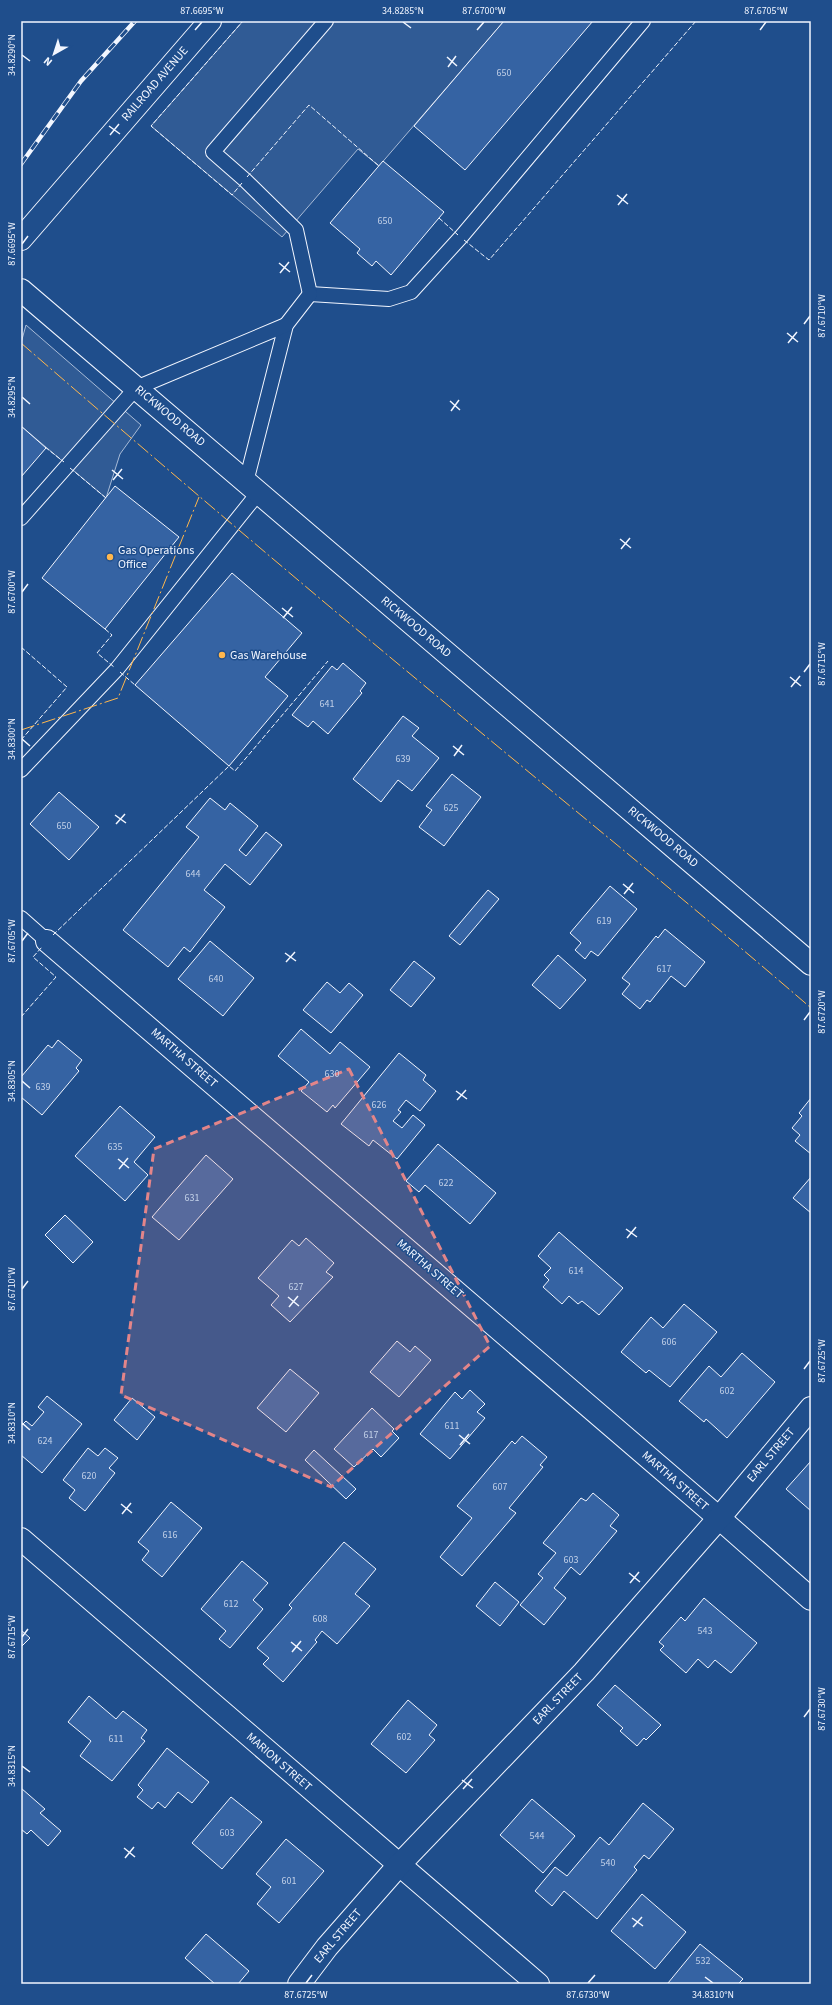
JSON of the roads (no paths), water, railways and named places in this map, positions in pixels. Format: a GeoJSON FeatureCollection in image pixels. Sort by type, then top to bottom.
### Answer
{"type":"FeatureCollection","features":[{"type":"Feature","properties":{"kind":"street","name":"RAILROAD AVENUE"},"geometry":{"type":"LineString","coordinates":[[21,239],[210,21]]}},
{"type":"Feature","properties":{"kind":"street","name":"RICKWOOD ROAD"},"geometry":{"type":"LineString","coordinates":[[21,290],[811,964]]}},
{"type":"Feature","properties":{"kind":"street","name":"MARTHA STREET"},"geometry":{"type":"LineString","coordinates":[[47,941],[719,1518],[811,1599]]}},
{"type":"Feature","properties":{"kind":"street","name":"EARL STREET"},"geometry":{"type":"LineString","coordinates":[[299,1984],[327,1947],[399,1865],[584,1672],[719,1518],[811,1408]]}},
{"type":"Feature","properties":{"kind":"street","name":"MARION STREET"},"geometry":{"type":"LineString","coordinates":[[21,1539],[538,1984]]}},
{"type":"Feature","properties":{"kind":"lane"},"geometry":{"type":"LineString","coordinates":[[310,294],[296,230],[245,180],[213,152],[326,21]]}},
{"type":"Feature","properties":{"kind":"lane"},"geometry":{"type":"LineString","coordinates":[[310,294],[390,299],[411,292],[461,237],[643,21]]}},
{"type":"Feature","properties":{"kind":"lane"},"geometry":{"type":"LineString","coordinates":[[21,770],[117,669],[252,487],[286,325],[310,294]]}},
{"type":"Feature","properties":{"kind":"lane"},"geometry":{"type":"LineString","coordinates":[[21,518],[136,388],[286,325]]}},
{"type":"Feature","properties":{"kind":"lane"},"geometry":{"type":"LineString","coordinates":[[21,918],[47,941]]}},
{"type":"Feature","properties":{"kind":"railway"},"geometry":{"type":"LineString","coordinates":[[21,164],[81,81],[135,21]]}},
{"type":"Feature","properties":{"kind":"place","name":"Gas Operations Office"},"geometry":{"type":"Point","coordinates":[110,557]}},
{"type":"Feature","properties":{"kind":"place","name":"Gas Warehouse"},"geometry":{"type":"Point","coordinates":[222,655]}}]}
